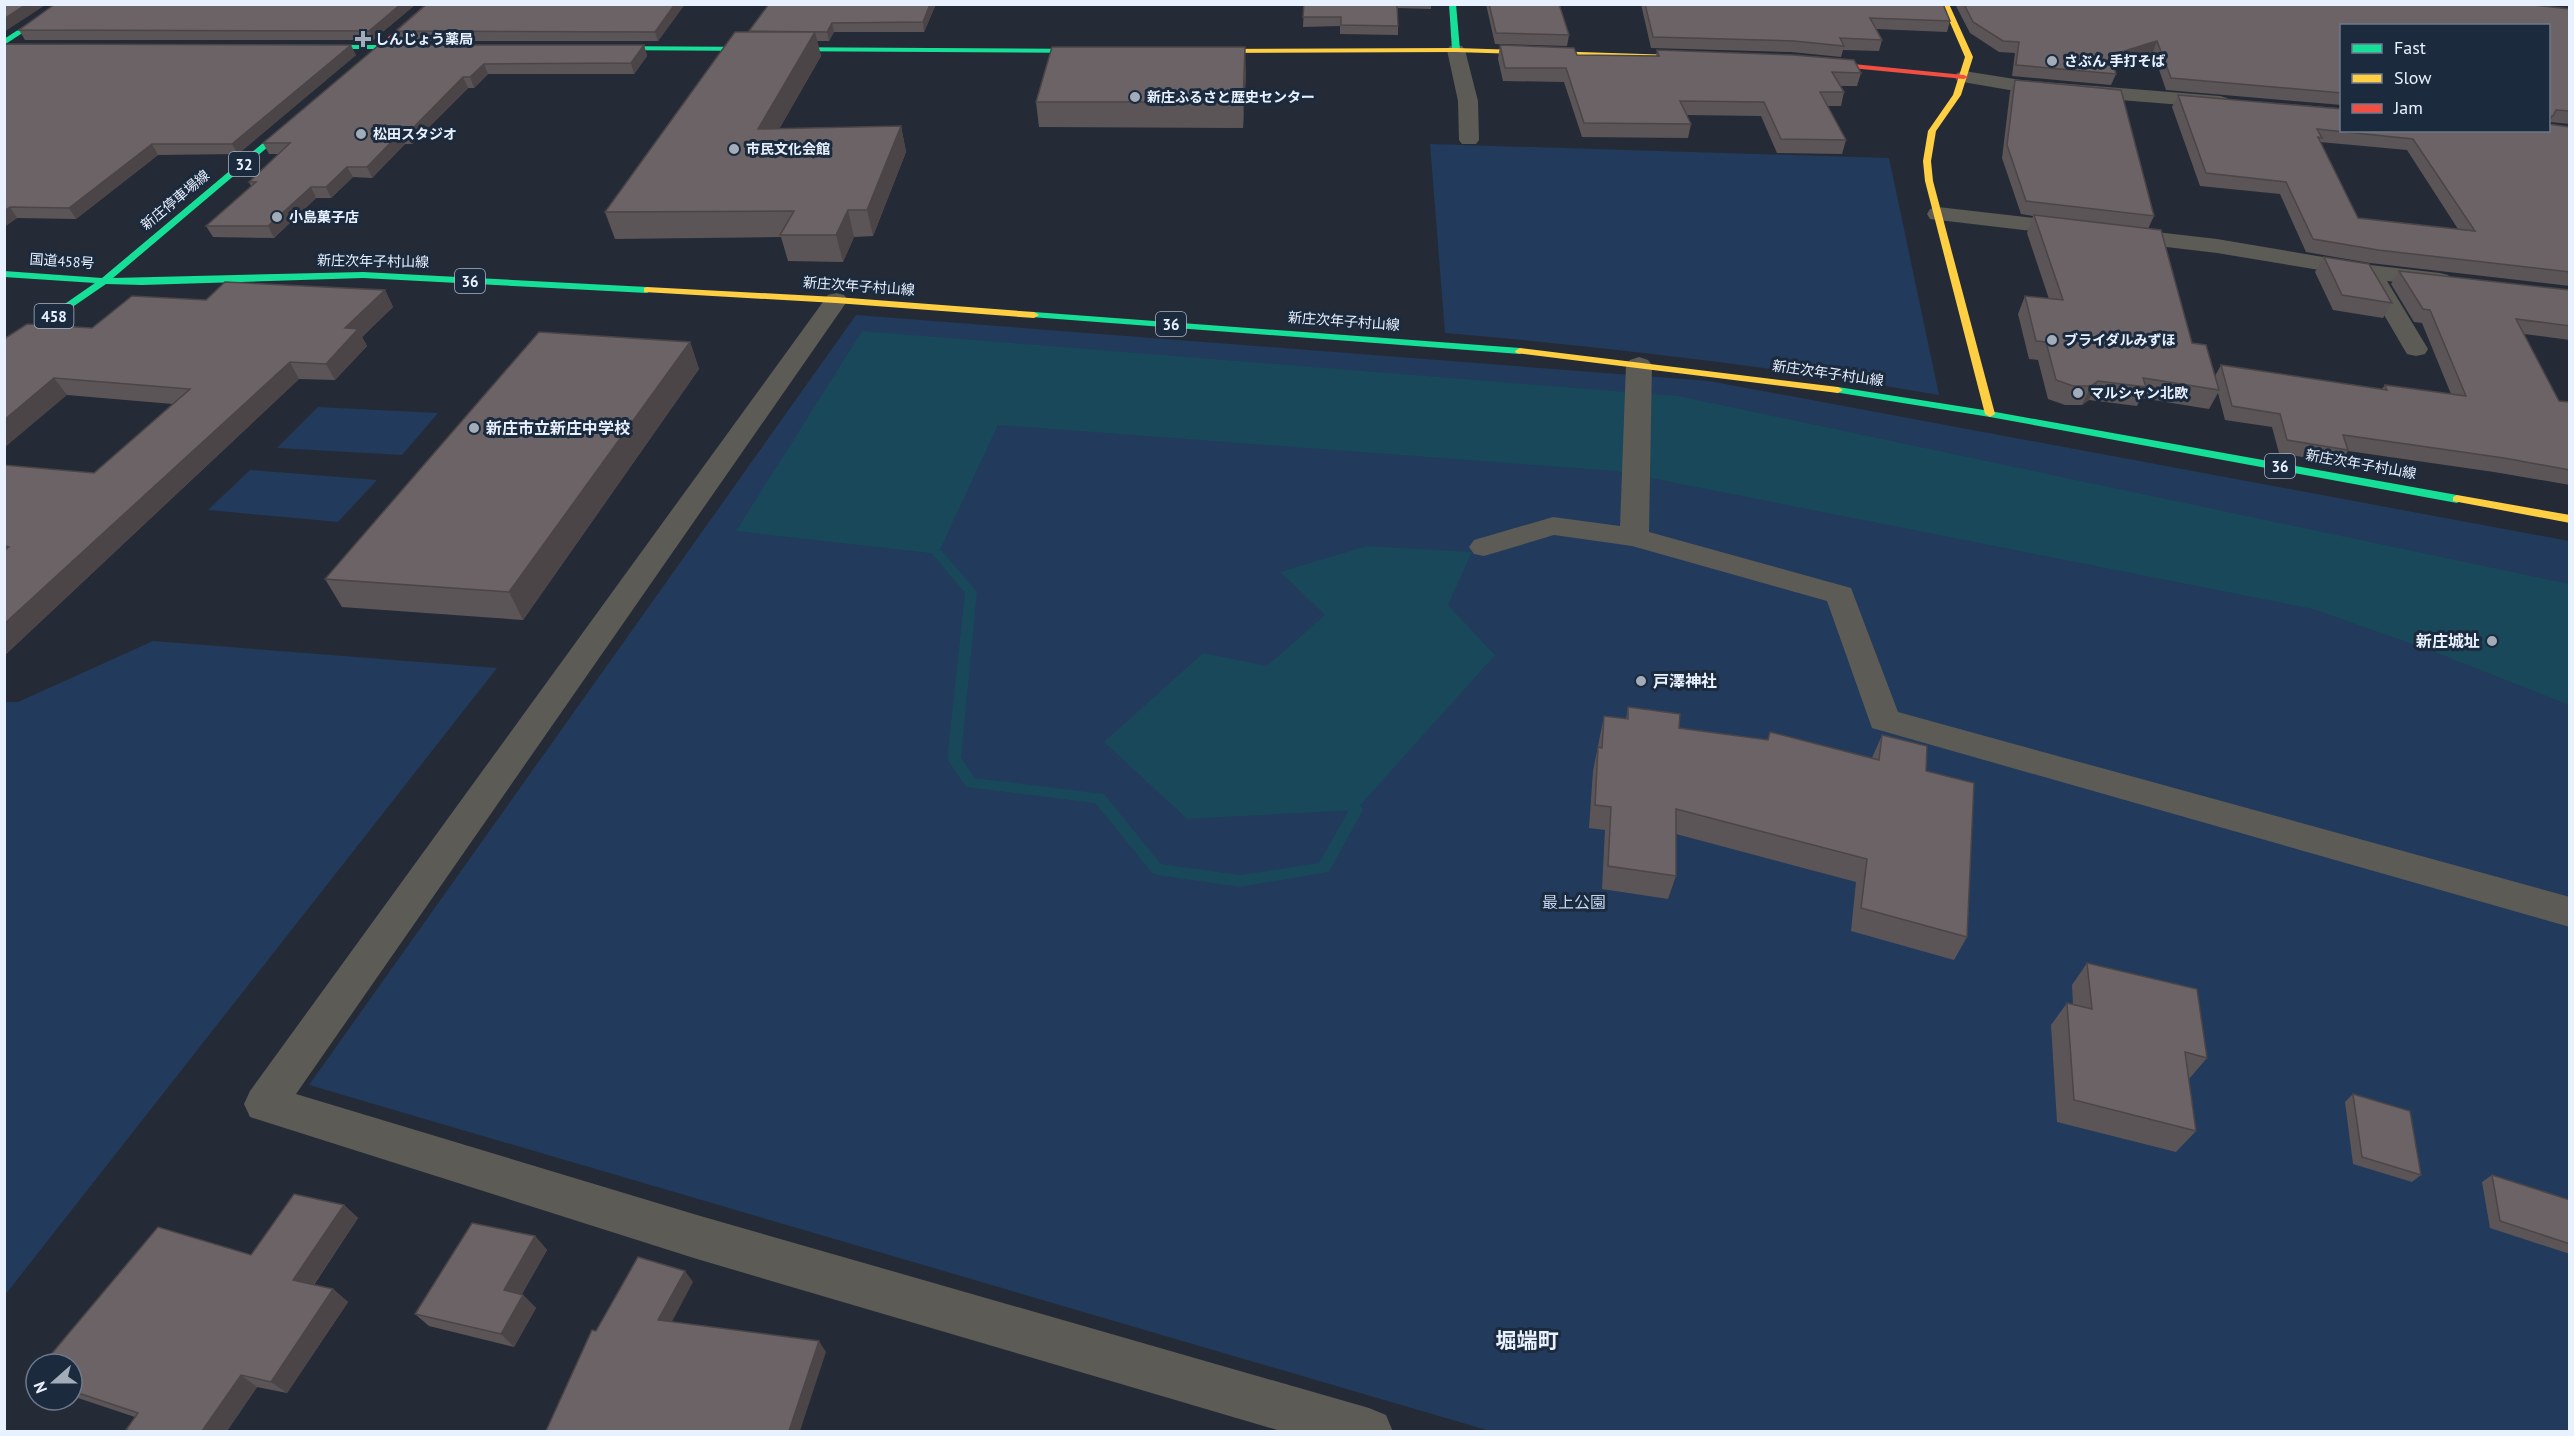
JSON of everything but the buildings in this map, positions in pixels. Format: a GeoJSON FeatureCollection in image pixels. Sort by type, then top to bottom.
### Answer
{"type":"FeatureCollection","features":[{"type":"Feature","properties":{"kind":"main road"},"geometry":{"type":"LineString","coordinates":[[4,43],[64,4]]}},
{"type":"Feature","properties":{"kind":"main road"},"geometry":{"type":"LineString","coordinates":[[340,83],[431,4]]}},
{"type":"Feature","properties":{"kind":"main road"},"geometry":{"type":"LineString","coordinates":[[1452,4],[1456,51]]}},
{"type":"Feature","properties":{"kind":"main road"},"geometry":{"type":"LineString","coordinates":[[1945,4],[1969,57],[1957,95],[1932,131],[1928,146],[1929,181],[1990,414]]}},
{"type":"Feature","properties":{"kind":"main road"},"geometry":{"type":"LineString","coordinates":[[4,47],[28,47]]}},
{"type":"Feature","properties":{"kind":"main road"},"geometry":{"type":"LineString","coordinates":[[289,47],[431,47]]}},
{"type":"Feature","properties":{"kind":"main road"},"geometry":{"type":"LineString","coordinates":[[585,48],[1115,51]]}},
{"type":"Feature","properties":{"kind":"main road"},"geometry":{"type":"LineString","coordinates":[[1186,51],[1456,51],[1684,57]]}},
{"type":"Feature","properties":{"kind":"main road"},"geometry":{"type":"LineString","coordinates":[[1803,62],[1964,76]]}},
{"type":"Feature","properties":{"kind":"main road","name":"新庄停車場線"},"geometry":{"type":"LineString","coordinates":[[104,281],[305,112]]}},
{"type":"Feature","properties":{"kind":"main road","name":"国道458号"},"geometry":{"type":"LineString","coordinates":[[4,274],[104,281]]}},
{"type":"Feature","properties":{"kind":"main road","name":"新庄次年子村山線"},"geometry":{"type":"LineString","coordinates":[[104,281],[142,282],[363,275],[836,300],[1506,349],[1821,387],[1990,414],[2570,519]]}},
{"type":"Feature","properties":{"kind":"main road","name":"国道458号"},"geometry":{"type":"LineString","coordinates":[[4,351],[104,281]]}},
{"type":"Feature","properties":{"kind":"street"},"geometry":{"type":"LineString","coordinates":[[1456,51],[1468,101],[1469,140]]}},
{"type":"Feature","properties":{"kind":"street"},"geometry":{"type":"LineString","coordinates":[[1964,76],[2021,86],[2235,104]]}},
{"type":"Feature","properties":{"kind":"street"},"geometry":{"type":"LineString","coordinates":[[1938,214],[2217,246],[2370,272],[2464,283]]}},
{"type":"Feature","properties":{"kind":"street"},"geometry":{"type":"LineString","coordinates":[[2370,272],[2416,349]]}},
{"type":"Feature","properties":{"kind":"street"},"geometry":{"type":"LineString","coordinates":[[836,300],[265,1104],[697,1237],[1369,1431]]}},
{"type":"Feature","properties":{"kind":"street"},"geometry":{"type":"LineString","coordinates":[[1634,537],[1639,365]]}},
{"type":"Feature","properties":{"kind":"street"},"geometry":{"type":"LineString","coordinates":[[1484,547],[1553,526],[1634,537],[1840,595],[1884,720],[2570,912]]}},
{"type":"Feature","properties":{"kind":"green space"},"geometry":{"type":"Polygon","coordinates":[[[1430,144],[1889,158],[1939,395],[1816,375],[1692,359],[1445,333],[1430,144]]]}},
{"type":"Feature","properties":{"kind":"green space","name":"最上公園"},"geometry":{"type":"Polygon","coordinates":[[[856,315],[1709,381],[2569,541],[2569,1431],[1490,1431],[309,1085],[856,315]]]}},
{"type":"Feature","properties":{"kind":"green space"},"geometry":{"type":"Polygon","coordinates":[[[318,407],[438,413],[402,455],[277,448],[318,407]]]}},
{"type":"Feature","properties":{"kind":"green space"},"geometry":{"type":"Polygon","coordinates":[[[250,470],[377,480],[338,522],[208,510],[250,470]]]}},
{"type":"Feature","properties":{"kind":"green space"},"geometry":{"type":"Polygon","coordinates":[[[153,641],[497,668],[5,1295],[5,702],[18,702],[153,641]]]}},
{"type":"Feature","properties":{"kind":"shaded area"},"geometry":{"type":"Polygon","coordinates":[[[862,331],[1678,396],[2569,584],[2569,705],[2432,651],[2313,609],[1615,471],[998,425],[938,554],[736,531],[862,331]]]}},
{"type":"Feature","properties":{"kind":"shaded area"},"geometry":{"type":"Polygon","coordinates":[[[1367,546],[1472,552],[1448,605],[1495,655],[1356,810],[1187,819],[1104,742],[1203,653],[1267,666],[1325,615],[1280,572],[1367,546]]]}},
{"type":"Feature","properties":{"kind":"waterway"},"geometry":{"type":"LineString","coordinates":[[938,554],[971,592],[954,759],[971,783],[1099,798],[1157,869],[1240,881],[1324,868],[1356,810]]}},
{"type":"Feature","properties":{"kind":"traffic: fast"},"geometry":{"type":"LineString","coordinates":[[4,43],[64,4]]}},
{"type":"Feature","properties":{"kind":"traffic: fast"},"geometry":{"type":"LineString","coordinates":[[1452,4],[1456,50]]}},
{"type":"Feature","properties":{"kind":"traffic: fast"},"geometry":{"type":"LineString","coordinates":[[308,47],[415,47]]}},
{"type":"Feature","properties":{"kind":"traffic: fast"},"geometry":{"type":"LineString","coordinates":[[602,48],[1096,51]]}},
{"type":"Feature","properties":{"kind":"traffic: fast"},"geometry":{"type":"LineString","coordinates":[[104,281],[298,118]]}},
{"type":"Feature","properties":{"kind":"traffic: fast"},"geometry":{"type":"LineString","coordinates":[[4,274],[104,281]]}},
{"type":"Feature","properties":{"kind":"traffic: fast"},"geometry":{"type":"LineString","coordinates":[[104,281],[142,282],[363,275],[647,290]]}},
{"type":"Feature","properties":{"kind":"traffic: fast"},"geometry":{"type":"LineString","coordinates":[[4,351],[104,281]]}},
{"type":"Feature","properties":{"kind":"traffic: fast"},"geometry":{"type":"LineString","coordinates":[[1034,315],[1520,351]]}},
{"type":"Feature","properties":{"kind":"traffic: fast"},"geometry":{"type":"LineString","coordinates":[[1838,390],[1990,414],[2457,499]]}},
{"type":"Feature","properties":{"kind":"traffic: slow"},"geometry":{"type":"LineString","coordinates":[[1945,4],[1969,57],[1957,95],[1932,131],[1927,161],[1929,181],[1990,414]]}},
{"type":"Feature","properties":{"kind":"traffic: slow"},"geometry":{"type":"LineString","coordinates":[[1202,51],[1456,50],[1675,57]]}},
{"type":"Feature","properties":{"kind":"traffic: slow"},"geometry":{"type":"LineString","coordinates":[[647,290],[836,300],[1034,315]]}},
{"type":"Feature","properties":{"kind":"traffic: slow"},"geometry":{"type":"LineString","coordinates":[[1520,351],[1838,390]]}},
{"type":"Feature","properties":{"kind":"traffic: slow"},"geometry":{"type":"LineString","coordinates":[[2457,499],[2570,519]]}},
{"type":"Feature","properties":{"kind":"traffic: jam"},"geometry":{"type":"LineString","coordinates":[[351,74],[431,4]]}},
{"type":"Feature","properties":{"kind":"traffic: jam"},"geometry":{"type":"LineString","coordinates":[[1813,62],[1964,77]]}},
{"type":"Feature","properties":{"kind":"place","name":"しんじょう薬局"},"geometry":{"type":"Point","coordinates":[363,39]}},
{"type":"Feature","properties":{"kind":"place","name":"さぶん 手打そば"},"geometry":{"type":"Point","coordinates":[2052,61]}},
{"type":"Feature","properties":{"kind":"place","name":"新庄ふるさと歴史センター"},"geometry":{"type":"Point","coordinates":[1135,97]}},
{"type":"Feature","properties":{"kind":"place","name":"松田スタジオ"},"geometry":{"type":"Point","coordinates":[361,134]}},
{"type":"Feature","properties":{"kind":"place","name":"市民文化会館"},"geometry":{"type":"Point","coordinates":[734,149]}},
{"type":"Feature","properties":{"kind":"place","name":"小島菓子店"},"geometry":{"type":"Point","coordinates":[277,217]}},
{"type":"Feature","properties":{"kind":"place","name":"ブライダルみずほ"},"geometry":{"type":"Point","coordinates":[2052,340]}},
{"type":"Feature","properties":{"kind":"place","name":"マルシャン北欧"},"geometry":{"type":"Point","coordinates":[2078,393]}},
{"type":"Feature","properties":{"kind":"place","name":"新庄市立新庄中学校"},"geometry":{"type":"Point","coordinates":[474,428]}},
{"type":"Feature","properties":{"kind":"place","name":"新庄城址"},"geometry":{"type":"Point","coordinates":[2492,641]}},
{"type":"Feature","properties":{"kind":"place","name":"戸澤神社"},"geometry":{"type":"Point","coordinates":[1641,681]}},
{"type":"Feature","properties":{"kind":"district","name":"堀端町"},"geometry":{"type":"Point","coordinates":[1527,1340]}}]}
